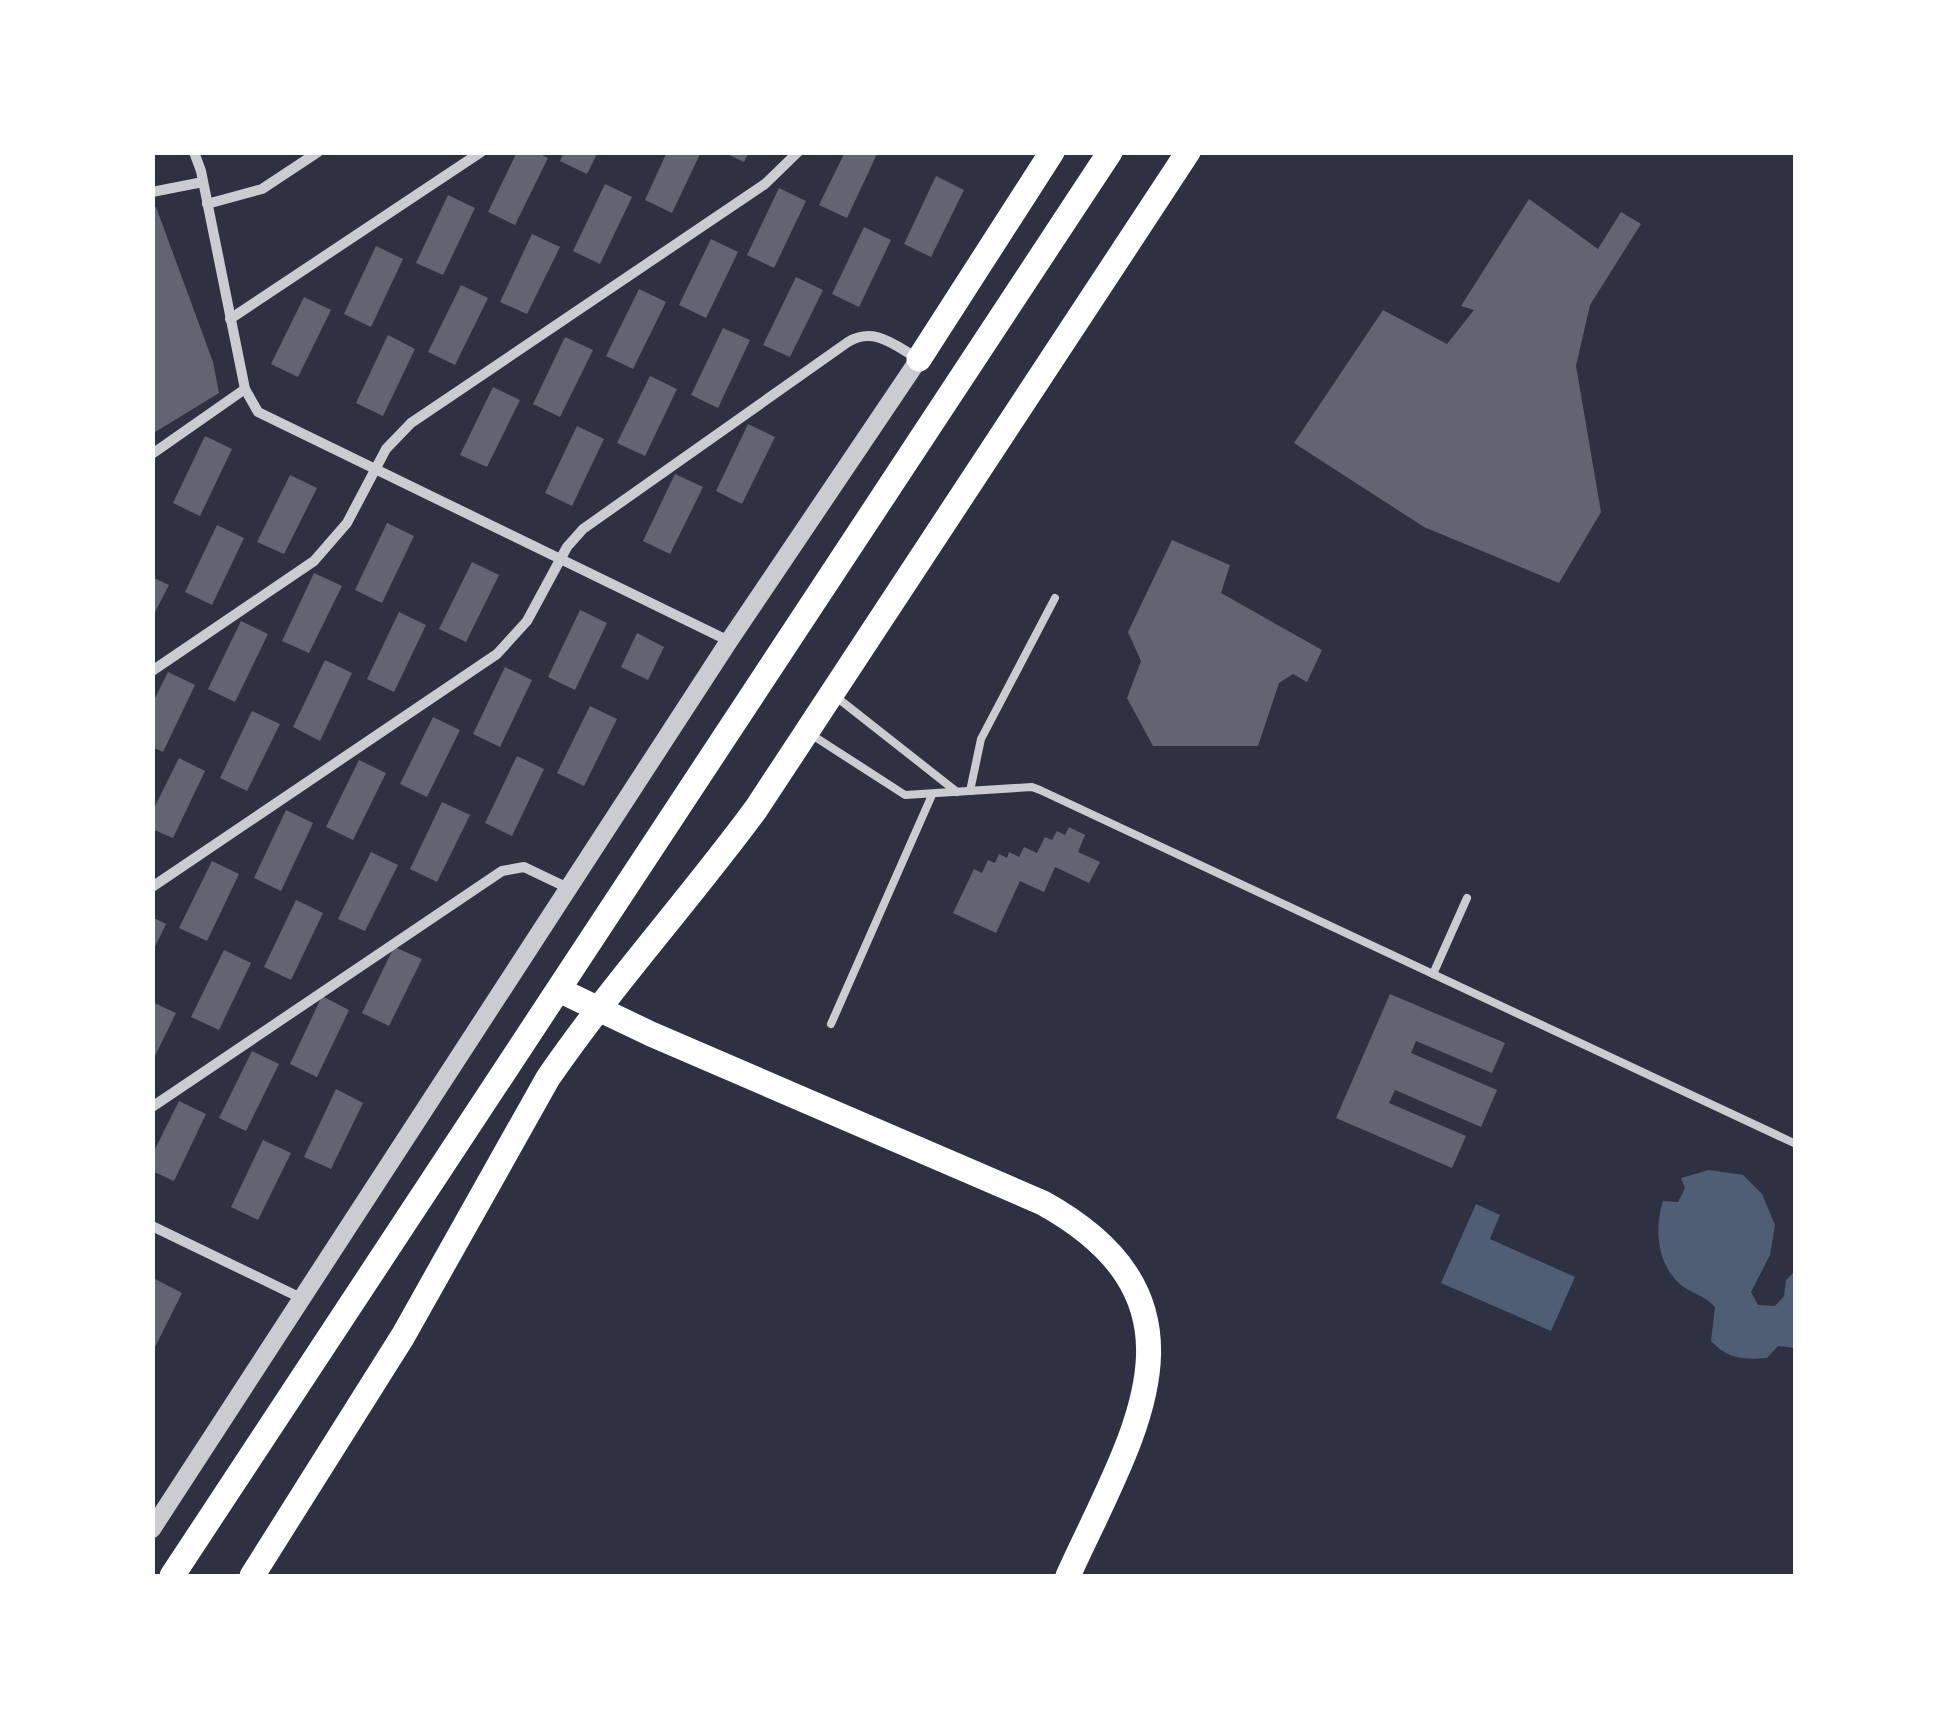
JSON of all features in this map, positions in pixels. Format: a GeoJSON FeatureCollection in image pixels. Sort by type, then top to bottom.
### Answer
{"type":"FeatureCollection","features":[{"type":"Feature","properties":{"kind":"main road"},"geometry":{"type":"LineString","coordinates":[[918,359],[1052,152]]}},
{"type":"Feature","properties":{"kind":"main road"},"geometry":{"type":"LineString","coordinates":[[172,1576],[1110,152]]}},
{"type":"Feature","properties":{"kind":"main road"},"geometry":{"type":"LineString","coordinates":[[252,1576],[404,1336],[548,1078],[701,884],[809,733],[1188,152]]}},
{"type":"Feature","properties":{"kind":"main road"},"geometry":{"type":"LineString","coordinates":[[559,990],[1043,1203],[1086,1230],[1119,1261],[1131,1280],[1145,1320],[1149,1365],[1146,1390],[1131,1436],[1068,1576]]}},
{"type":"Feature","properties":{"kind":"street"},"geometry":{"type":"LineString","coordinates":[[194,152],[247,398],[258,412],[728,641]]}},
{"type":"Feature","properties":{"kind":"street"},"geometry":{"type":"LineString","coordinates":[[207,204],[262,188],[318,152]]}},
{"type":"Feature","properties":{"kind":"street"},"geometry":{"type":"LineString","coordinates":[[230,319],[481,152]]}},
{"type":"Feature","properties":{"kind":"street"},"geometry":{"type":"LineString","coordinates":[[152,670],[314,561],[346,524],[386,449],[411,423],[766,184],[798,152]]}},
{"type":"Feature","properties":{"kind":"street"},"geometry":{"type":"LineString","coordinates":[[152,192],[203,182]]}},
{"type":"Feature","properties":{"kind":"street"},"geometry":{"type":"LineString","coordinates":[[152,887],[497,654],[527,621],[560,559],[583,529],[856,337],[880,336],[918,359],[728,641],[152,1529]]}},
{"type":"Feature","properties":{"kind":"street"},"geometry":{"type":"LineString","coordinates":[[152,454],[245,389]]}},
{"type":"Feature","properties":{"kind":"street"},"geometry":{"type":"LineString","coordinates":[[152,1107],[502,871],[524,867],[568,888]]}},
{"type":"Feature","properties":{"kind":"street"},"geometry":{"type":"LineString","coordinates":[[152,1226],[304,1299]]}},
{"type":"Feature","properties":{"kind":"lane"},"geometry":{"type":"LineString","coordinates":[[970,791],[982,738],[1055,598]]}},
{"type":"Feature","properties":{"kind":"lane"},"geometry":{"type":"LineString","coordinates":[[833,695],[957,792]]}},
{"type":"Feature","properties":{"kind":"lane"},"geometry":{"type":"LineString","coordinates":[[809,733],[905,795],[1032,787],[1040,790],[1796,1144]]}},
{"type":"Feature","properties":{"kind":"lane"},"geometry":{"type":"LineString","coordinates":[[831,1024],[932,795]]}},
{"type":"Feature","properties":{"kind":"lane"},"geometry":{"type":"LineString","coordinates":[[1433,974],[1467,898]]}},
{"type":"Feature","properties":{"kind":"water"},"geometry":{"type":"Polygon","coordinates":[[[1709,1170],[1743,1175],[1762,1194],[1775,1225],[1770,1255],[1751,1292],[1758,1305],[1775,1306],[1784,1296],[1786,1280],[1795,1271],[1795,1348],[1778,1346],[1767,1358],[1758,1359],[1724,1352],[1711,1341],[1715,1307],[1681,1285],[1662,1257],[1658,1235],[1663,1201],[1678,1202],[1685,1188],[1681,1178],[1709,1170]]]}},
{"type":"Feature","properties":{"kind":"water"},"geometry":{"type":"Polygon","coordinates":[[[1476,1204],[1500,1215],[1490,1239],[1575,1277],[1551,1331],[1441,1283],[1476,1204]]]}},
{"type":"Feature","properties":{"kind":"building"},"geometry":{"type":"Polygon","coordinates":[[[517,152],[536,152],[548,158],[515,225],[488,212],[517,152]]]}},
{"type":"Feature","properties":{"kind":"building"},"geometry":{"type":"Polygon","coordinates":[[[564,152],[598,152],[587,174],[560,161],[564,152]]]}},
{"type":"Feature","properties":{"kind":"building"},"geometry":{"type":"Polygon","coordinates":[[[667,152],[701,152],[672,213],[645,200],[667,152]]]}},
{"type":"Feature","properties":{"kind":"building"},"geometry":{"type":"Polygon","coordinates":[[[723,152],[749,152],[744,162],[723,152]]]}},
{"type":"Feature","properties":{"kind":"building"},"geometry":{"type":"Polygon","coordinates":[[[845,152],[878,152],[847,218],[819,205],[845,152]]]}},
{"type":"Feature","properties":{"kind":"building"},"geometry":{"type":"Polygon","coordinates":[[[936,176],[964,190],[931,257],[904,244],[936,176]]]}},
{"type":"Feature","properties":{"kind":"building"},"geometry":{"type":"Polygon","coordinates":[[[605,184],[632,197],[600,264],[573,251],[605,184]]]}},
{"type":"Feature","properties":{"kind":"building"},"geometry":{"type":"Polygon","coordinates":[[[779,188],[806,201],[774,268],[747,255],[779,188]]]}},
{"type":"Feature","properties":{"kind":"building"},"geometry":{"type":"Polygon","coordinates":[[[448,195],[475,208],[443,275],[416,263],[448,195]]]}},
{"type":"Feature","properties":{"kind":"building"},"geometry":{"type":"Polygon","coordinates":[[[1529,199],[1598,249],[1621,212],[1641,224],[1590,305],[1576,366],[1601,512],[1559,583],[1424,527],[1294,443],[1383,310],[1447,344],[1474,310],[1461,306],[1529,199]]]}},
{"type":"Feature","properties":{"kind":"building"},"geometry":{"type":"Polygon","coordinates":[[[156,207],[213,362],[219,393],[152,434],[152,208],[156,207]]]}},
{"type":"Feature","properties":{"kind":"building"},"geometry":{"type":"Polygon","coordinates":[[[864,227],[891,240],[859,307],[832,294],[864,227]]]}},
{"type":"Feature","properties":{"kind":"building"},"geometry":{"type":"Polygon","coordinates":[[[532,234],[560,247],[527,314],[500,302],[532,234]]]}},
{"type":"Feature","properties":{"kind":"building"},"geometry":{"type":"Polygon","coordinates":[[[711,239],[738,252],[706,318],[679,305],[711,239]]]}},
{"type":"Feature","properties":{"kind":"building"},"geometry":{"type":"Polygon","coordinates":[[[376,246],[403,259],[371,327],[344,314],[376,246]]]}},
{"type":"Feature","properties":{"kind":"building"},"geometry":{"type":"Polygon","coordinates":[[[796,277],[823,290],[790,357],[763,345],[796,277]]]}},
{"type":"Feature","properties":{"kind":"building"},"geometry":{"type":"Polygon","coordinates":[[[461,285],[488,298],[455,365],[428,352],[461,285]]]}},
{"type":"Feature","properties":{"kind":"building"},"geometry":{"type":"Polygon","coordinates":[[[639,289],[666,302],[633,369],[606,356],[639,289]]]}},
{"type":"Feature","properties":{"kind":"building"},"geometry":{"type":"Polygon","coordinates":[[[304,297],[331,310],[298,377],[271,364],[304,297]]]}},
{"type":"Feature","properties":{"kind":"building"},"geometry":{"type":"Polygon","coordinates":[[[723,328],[750,340],[718,408],[691,395],[723,328]]]}},
{"type":"Feature","properties":{"kind":"building"},"geometry":{"type":"Polygon","coordinates":[[[388,335],[415,349],[383,416],[356,403],[388,335]]]}},
{"type":"Feature","properties":{"kind":"building"},"geometry":{"type":"Polygon","coordinates":[[[565,337],[593,350],[560,417],[533,404],[565,337]]]}},
{"type":"Feature","properties":{"kind":"building"},"geometry":{"type":"Polygon","coordinates":[[[650,376],[677,389],[645,456],[617,443],[650,376]]]}},
{"type":"Feature","properties":{"kind":"building"},"geometry":{"type":"Polygon","coordinates":[[[493,387],[520,400],[487,467],[460,455],[493,387]]]}},
{"type":"Feature","properties":{"kind":"building"},"geometry":{"type":"Polygon","coordinates":[[[748,424],[775,437],[742,504],[716,491],[748,424]]]}},
{"type":"Feature","properties":{"kind":"building"},"geometry":{"type":"Polygon","coordinates":[[[577,426],[604,439],[572,506],[545,493],[577,426]]]}},
{"type":"Feature","properties":{"kind":"building"},"geometry":{"type":"Polygon","coordinates":[[[205,436],[232,449],[200,516],[173,503],[205,436]]]}},
{"type":"Feature","properties":{"kind":"building"},"geometry":{"type":"Polygon","coordinates":[[[675,474],[703,487],[670,554],[643,541],[675,474]]]}},
{"type":"Feature","properties":{"kind":"building"},"geometry":{"type":"Polygon","coordinates":[[[290,475],[317,488],[284,554],[257,542],[290,475]]]}},
{"type":"Feature","properties":{"kind":"building"},"geometry":{"type":"Polygon","coordinates":[[[387,523],[414,536],[382,603],[355,590],[387,523]]]}},
{"type":"Feature","properties":{"kind":"building"},"geometry":{"type":"Polygon","coordinates":[[[217,525],[244,538],[212,605],[185,592],[217,525]]]}},
{"type":"Feature","properties":{"kind":"building"},"geometry":{"type":"Polygon","coordinates":[[[1172,540],[1230,565],[1221,593],[1322,650],[1307,682],[1293,674],[1279,683],[1258,746],[1153,746],[1127,698],[1141,661],[1128,632],[1172,540]]]}},
{"type":"Feature","properties":{"kind":"building"},"geometry":{"type":"Polygon","coordinates":[[[472,562],[499,575],[466,642],[439,629],[472,562]]]}},
{"type":"Feature","properties":{"kind":"building"},"geometry":{"type":"Polygon","coordinates":[[[314,573],[342,586],[309,653],[282,641],[314,573]]]}},
{"type":"Feature","properties":{"kind":"building"},"geometry":{"type":"Polygon","coordinates":[[[152,577],[169,585],[152,618],[152,577]]]}},
{"type":"Feature","properties":{"kind":"building"},"geometry":{"type":"Polygon","coordinates":[[[580,610],[607,623],[575,690],[548,677],[580,610]]]}},
{"type":"Feature","properties":{"kind":"building"},"geometry":{"type":"Polygon","coordinates":[[[399,612],[426,625],[394,692],[367,679],[399,612]]]}},
{"type":"Feature","properties":{"kind":"building"},"geometry":{"type":"Polygon","coordinates":[[[241,621],[268,634],[235,702],[208,689],[241,621]]]}},
{"type":"Feature","properties":{"kind":"building"},"geometry":{"type":"Polygon","coordinates":[[[637,633],[664,647],[648,680],[621,667],[637,633]]]}},
{"type":"Feature","properties":{"kind":"building"},"geometry":{"type":"Polygon","coordinates":[[[325,660],[352,673],[320,741],[293,727],[325,660]]]}},
{"type":"Feature","properties":{"kind":"building"},"geometry":{"type":"Polygon","coordinates":[[[505,667],[532,680],[500,747],[473,734],[505,667]]]}},
{"type":"Feature","properties":{"kind":"building"},"geometry":{"type":"Polygon","coordinates":[[[168,672],[195,685],[163,752],[152,747],[152,704],[168,672]]]}},
{"type":"Feature","properties":{"kind":"building"},"geometry":{"type":"Polygon","coordinates":[[[590,706],[617,719],[584,786],[557,773],[590,706]]]}},
{"type":"Feature","properties":{"kind":"building"},"geometry":{"type":"Polygon","coordinates":[[[252,711],[280,724],[247,791],[220,778],[252,711]]]}},
{"type":"Feature","properties":{"kind":"building"},"geometry":{"type":"Polygon","coordinates":[[[433,717],[460,730],[427,797],[400,784],[433,717]]]}},
{"type":"Feature","properties":{"kind":"building"},"geometry":{"type":"Polygon","coordinates":[[[517,756],[544,769],[512,836],[485,823],[517,756]]]}},
{"type":"Feature","properties":{"kind":"building"},"geometry":{"type":"Polygon","coordinates":[[[179,758],[205,771],[173,838],[152,829],[152,812],[179,758]]]}},
{"type":"Feature","properties":{"kind":"building"},"geometry":{"type":"Polygon","coordinates":[[[359,760],[386,773],[353,840],[326,827],[359,760]]]}},
{"type":"Feature","properties":{"kind":"building"},"geometry":{"type":"Polygon","coordinates":[[[442,802],[470,815],[437,882],[410,869],[442,802]]]}},
{"type":"Feature","properties":{"kind":"building"},"geometry":{"type":"Polygon","coordinates":[[[286,810],[313,823],[281,891],[254,878],[286,810]]]}},
{"type":"Feature","properties":{"kind":"building"},"geometry":{"type":"Polygon","coordinates":[[[1069,827],[1085,835],[1078,852],[1100,862],[1089,883],[1055,867],[1044,892],[1020,881],[996,933],[953,913],[974,869],[982,873],[988,860],[995,863],[999,854],[1007,858],[1009,852],[1019,857],[1024,847],[1037,853],[1045,837],[1052,840],[1057,831],[1065,835],[1069,827]]]}},
{"type":"Feature","properties":{"kind":"building"},"geometry":{"type":"Polygon","coordinates":[[[371,852],[398,865],[365,931],[338,919],[371,852]]]}},
{"type":"Feature","properties":{"kind":"building"},"geometry":{"type":"Polygon","coordinates":[[[212,861],[239,874],[207,941],[179,928],[212,861]]]}},
{"type":"Feature","properties":{"kind":"building"},"geometry":{"type":"Polygon","coordinates":[[[296,900],[323,913],[291,980],[264,967],[296,900]]]}},
{"type":"Feature","properties":{"kind":"building"},"geometry":{"type":"Polygon","coordinates":[[[152,917],[166,924],[152,953],[152,917]]]}},
{"type":"Feature","properties":{"kind":"building"},"geometry":{"type":"Polygon","coordinates":[[[394,947],[422,959],[389,1026],[362,1013],[394,947]]]}},
{"type":"Feature","properties":{"kind":"building"},"geometry":{"type":"Polygon","coordinates":[[[224,950],[251,963],[219,1030],[191,1017],[224,950]]]}},
{"type":"Feature","properties":{"kind":"building"},"geometry":{"type":"Polygon","coordinates":[[[1390,994],[1505,1043],[1492,1073],[1416,1041],[1411,1053],[1497,1090],[1481,1127],[1395,1090],[1389,1103],[1466,1136],[1452,1168],[1336,1118],[1390,994]]]}},
{"type":"Feature","properties":{"kind":"building"},"geometry":{"type":"Polygon","coordinates":[[[322,996],[349,1010],[317,1077],[290,1064],[322,996]]]}},
{"type":"Feature","properties":{"kind":"building"},"geometry":{"type":"Polygon","coordinates":[[[152,1002],[176,1013],[152,1062],[152,1002]]]}},
{"type":"Feature","properties":{"kind":"building"},"geometry":{"type":"Polygon","coordinates":[[[252,1051],[279,1064],[246,1131],[219,1118],[252,1051]]]}},
{"type":"Feature","properties":{"kind":"building"},"geometry":{"type":"Polygon","coordinates":[[[336,1089],[363,1103],[331,1169],[304,1157],[336,1089]]]}},
{"type":"Feature","properties":{"kind":"building"},"geometry":{"type":"Polygon","coordinates":[[[179,1101],[206,1114],[174,1181],[152,1171],[152,1155],[179,1101]]]}},
{"type":"Feature","properties":{"kind":"building"},"geometry":{"type":"Polygon","coordinates":[[[263,1140],[291,1153],[258,1220],[231,1207],[263,1140]]]}},
{"type":"Feature","properties":{"kind":"building"},"geometry":{"type":"Polygon","coordinates":[[[155,1279],[182,1293],[152,1353],[152,1285],[155,1279]]]}}]}
